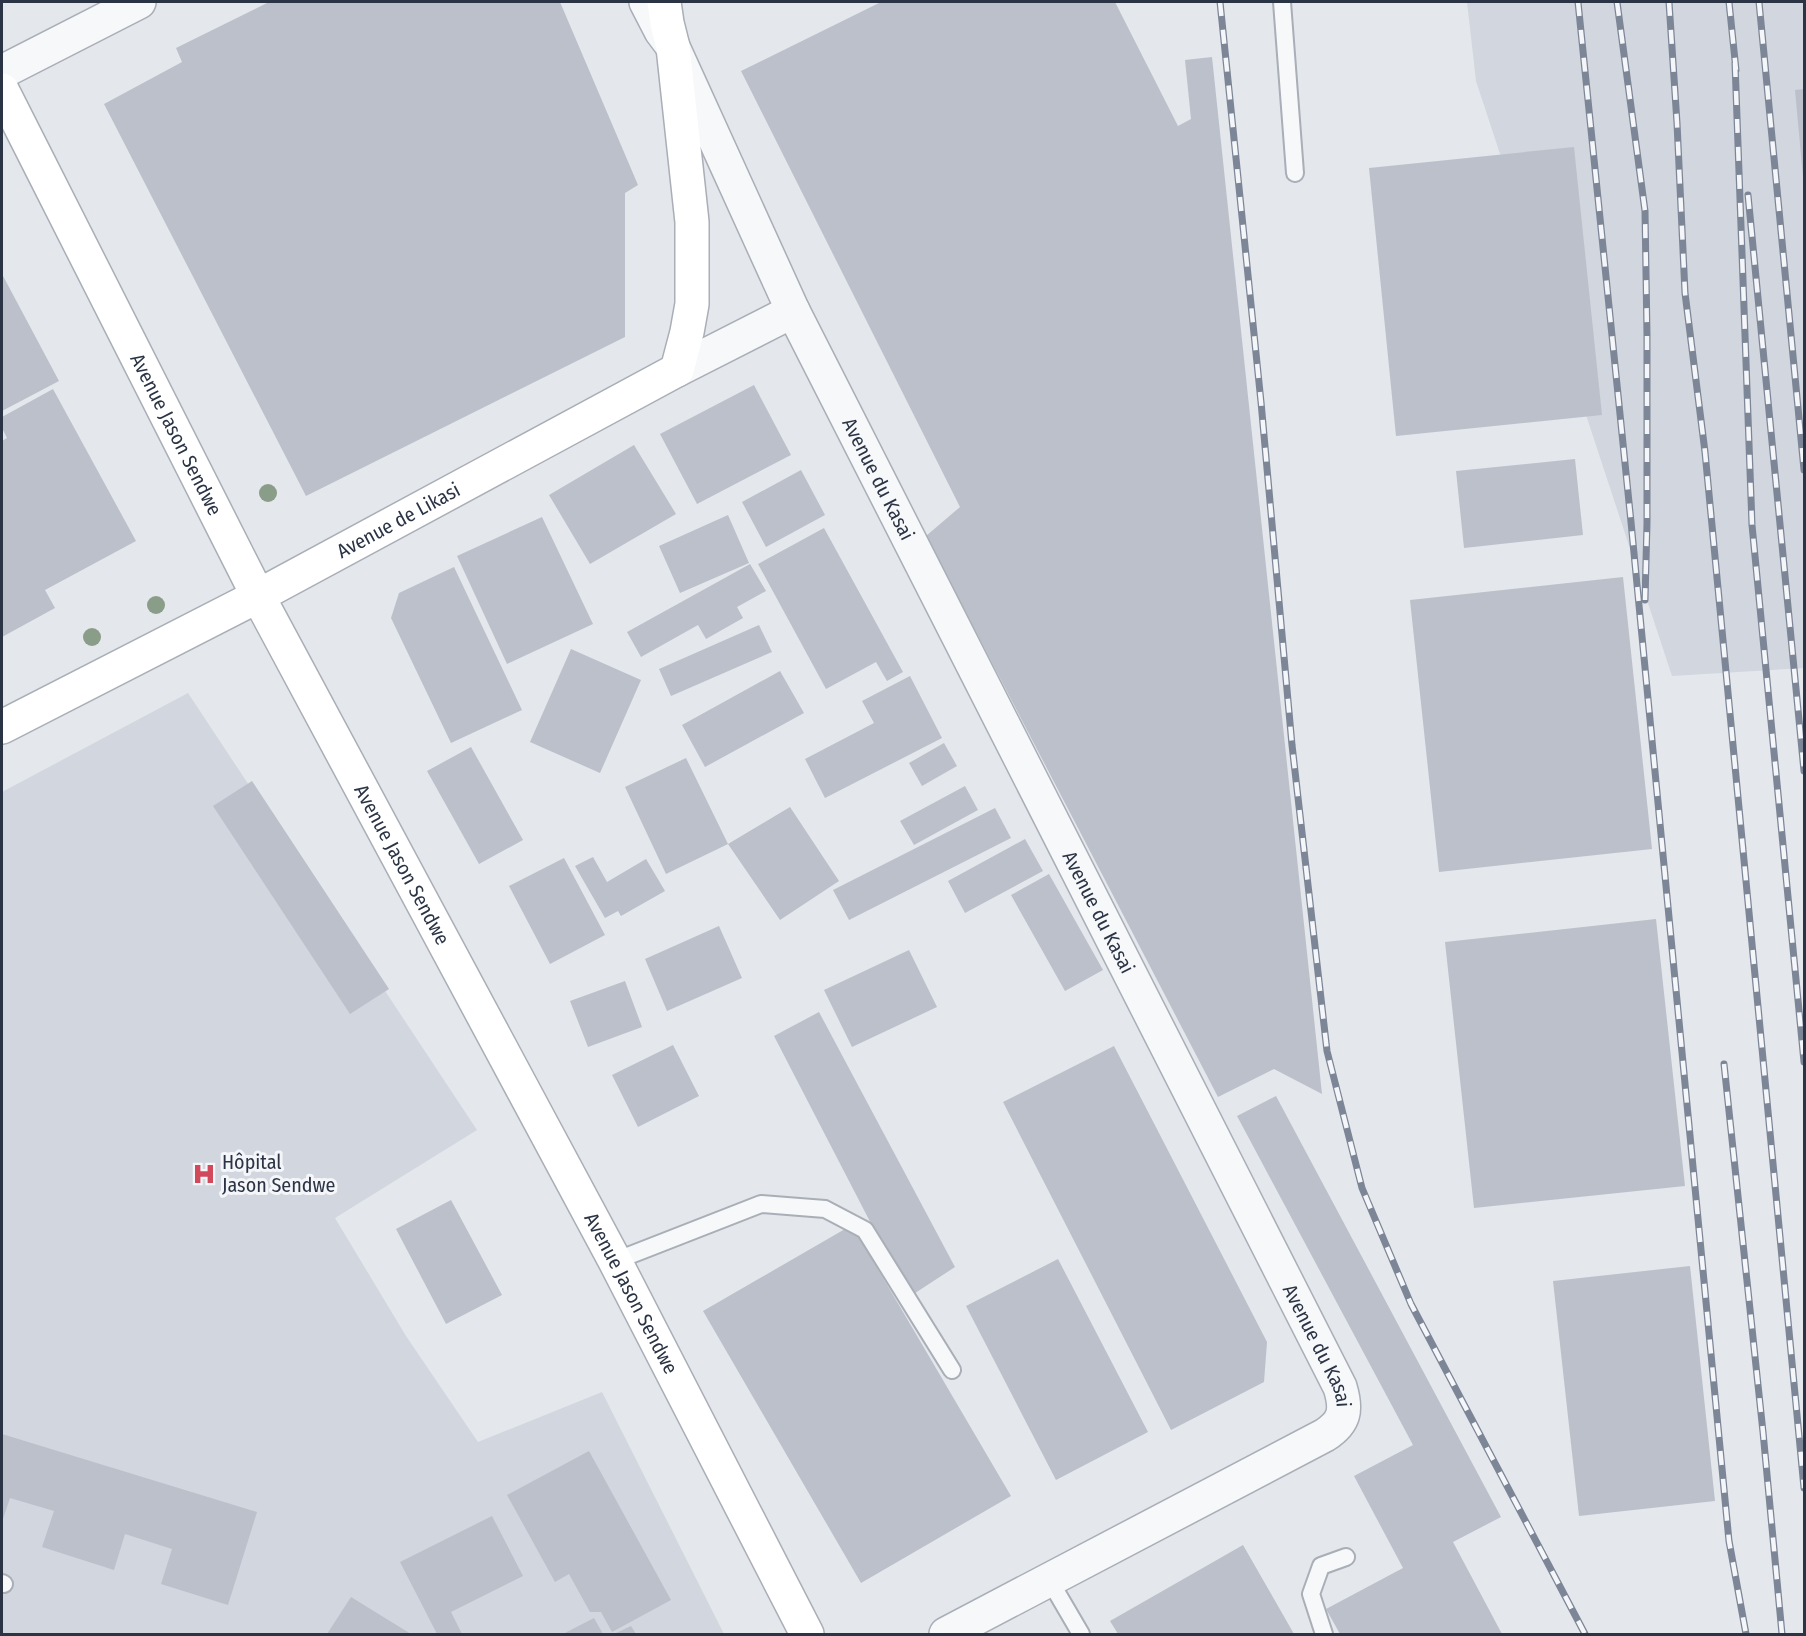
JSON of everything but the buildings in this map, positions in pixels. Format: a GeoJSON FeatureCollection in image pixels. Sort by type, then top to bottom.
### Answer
{"type":"FeatureCollection","features":[{"type":"Feature","properties":{"kind":"main road"},"geometry":{"type":"LineString","coordinates":[[664,2],[673,47],[692,222],[692,304],[677,370]]}},
{"type":"Feature","properties":{"kind":"main road","name":"Avenue Jason Sendwe"},"geometry":{"type":"LineString","coordinates":[[2,90],[258,596],[615,1261],[807,1635]]}},
{"type":"Feature","properties":{"kind":"main road","name":"Avenue de Likasi"},"geometry":{"type":"LineString","coordinates":[[2,727],[258,596],[677,370]]}},
{"type":"Feature","properties":{"kind":"street"},"geometry":{"type":"LineString","coordinates":[[2,72],[139,2]]}},
{"type":"Feature","properties":{"kind":"street","name":"Avenue du Kasai"},"geometry":{"type":"LineString","coordinates":[[646,2],[673,47],[793,311],[1340,1387],[1344,1402],[1342,1417],[1336,1428],[1325,1435],[946,1635]]}},
{"type":"Feature","properties":{"kind":"street","name":"Avenue de Likasi"},"geometry":{"type":"LineString","coordinates":[[677,370],[793,311]]}},
{"type":"Feature","properties":{"kind":"lane"},"geometry":{"type":"LineString","coordinates":[[1282,2],[1295,173]]}},
{"type":"Feature","properties":{"kind":"lane"},"geometry":{"type":"LineString","coordinates":[[615,1261],[761,1204],[825,1209],[865,1230],[952,1370]]}},
{"type":"Feature","properties":{"kind":"lane"},"geometry":{"type":"LineString","coordinates":[[1324,1635],[1311,1594],[1321,1566],[1346,1557]]}},
{"type":"Feature","properties":{"kind":"lane"},"geometry":{"type":"LineString","coordinates":[[1050,1581],[1082,1635]]}},
{"type":"Feature","properties":{"kind":"shaded area"},"geometry":{"type":"Polygon","coordinates":[[[1467,2],[1804,2],[1804,668],[1672,676],[1476,81],[1467,2]]]}},
{"type":"Feature","properties":{"kind":"shaded area","name":"Hôpital Jason Sendwe"},"geometry":{"type":"Polygon","coordinates":[[[188,693],[477,1130],[335,1218],[406,1336],[478,1442],[602,1392],[724,1634],[2,1634],[2,792],[188,693]]]}},
{"type":"Feature","properties":{"kind":"railway"},"geometry":{"type":"LineString","coordinates":[[1220,2],[1261,402],[1292,745],[1327,1051],[1362,1188],[1411,1304],[1585,1634]]}},
{"type":"Feature","properties":{"kind":"railway"},"geometry":{"type":"LineString","coordinates":[[1578,2],[1631,522],[1729,1541],[1746,1634]]}},
{"type":"Feature","properties":{"kind":"railway"},"geometry":{"type":"LineString","coordinates":[[1617,2],[1645,211],[1647,335],[1645,600]]}},
{"type":"Feature","properties":{"kind":"railway"},"geometry":{"type":"LineString","coordinates":[[1669,2],[1685,293],[1705,452],[1804,1488]]}},
{"type":"Feature","properties":{"kind":"railway"},"geometry":{"type":"LineString","coordinates":[[1729,2],[1736,70]]}},
{"type":"Feature","properties":{"kind":"railway"},"geometry":{"type":"LineString","coordinates":[[1759,2],[1804,470]]}},
{"type":"Feature","properties":{"kind":"railway"},"geometry":{"type":"LineString","coordinates":[[1735,63],[1752,525],[1804,1062]]}},
{"type":"Feature","properties":{"kind":"railway"},"geometry":{"type":"LineString","coordinates":[[1748,195],[1804,771]]}},
{"type":"Feature","properties":{"kind":"railway"},"geometry":{"type":"LineString","coordinates":[[1724,1064],[1782,1634]]}},
{"type":"Feature","properties":{"kind":"place","name":"Hôpital Jason Sendwe"},"geometry":{"type":"Point","coordinates":[204,1174]}}]}
